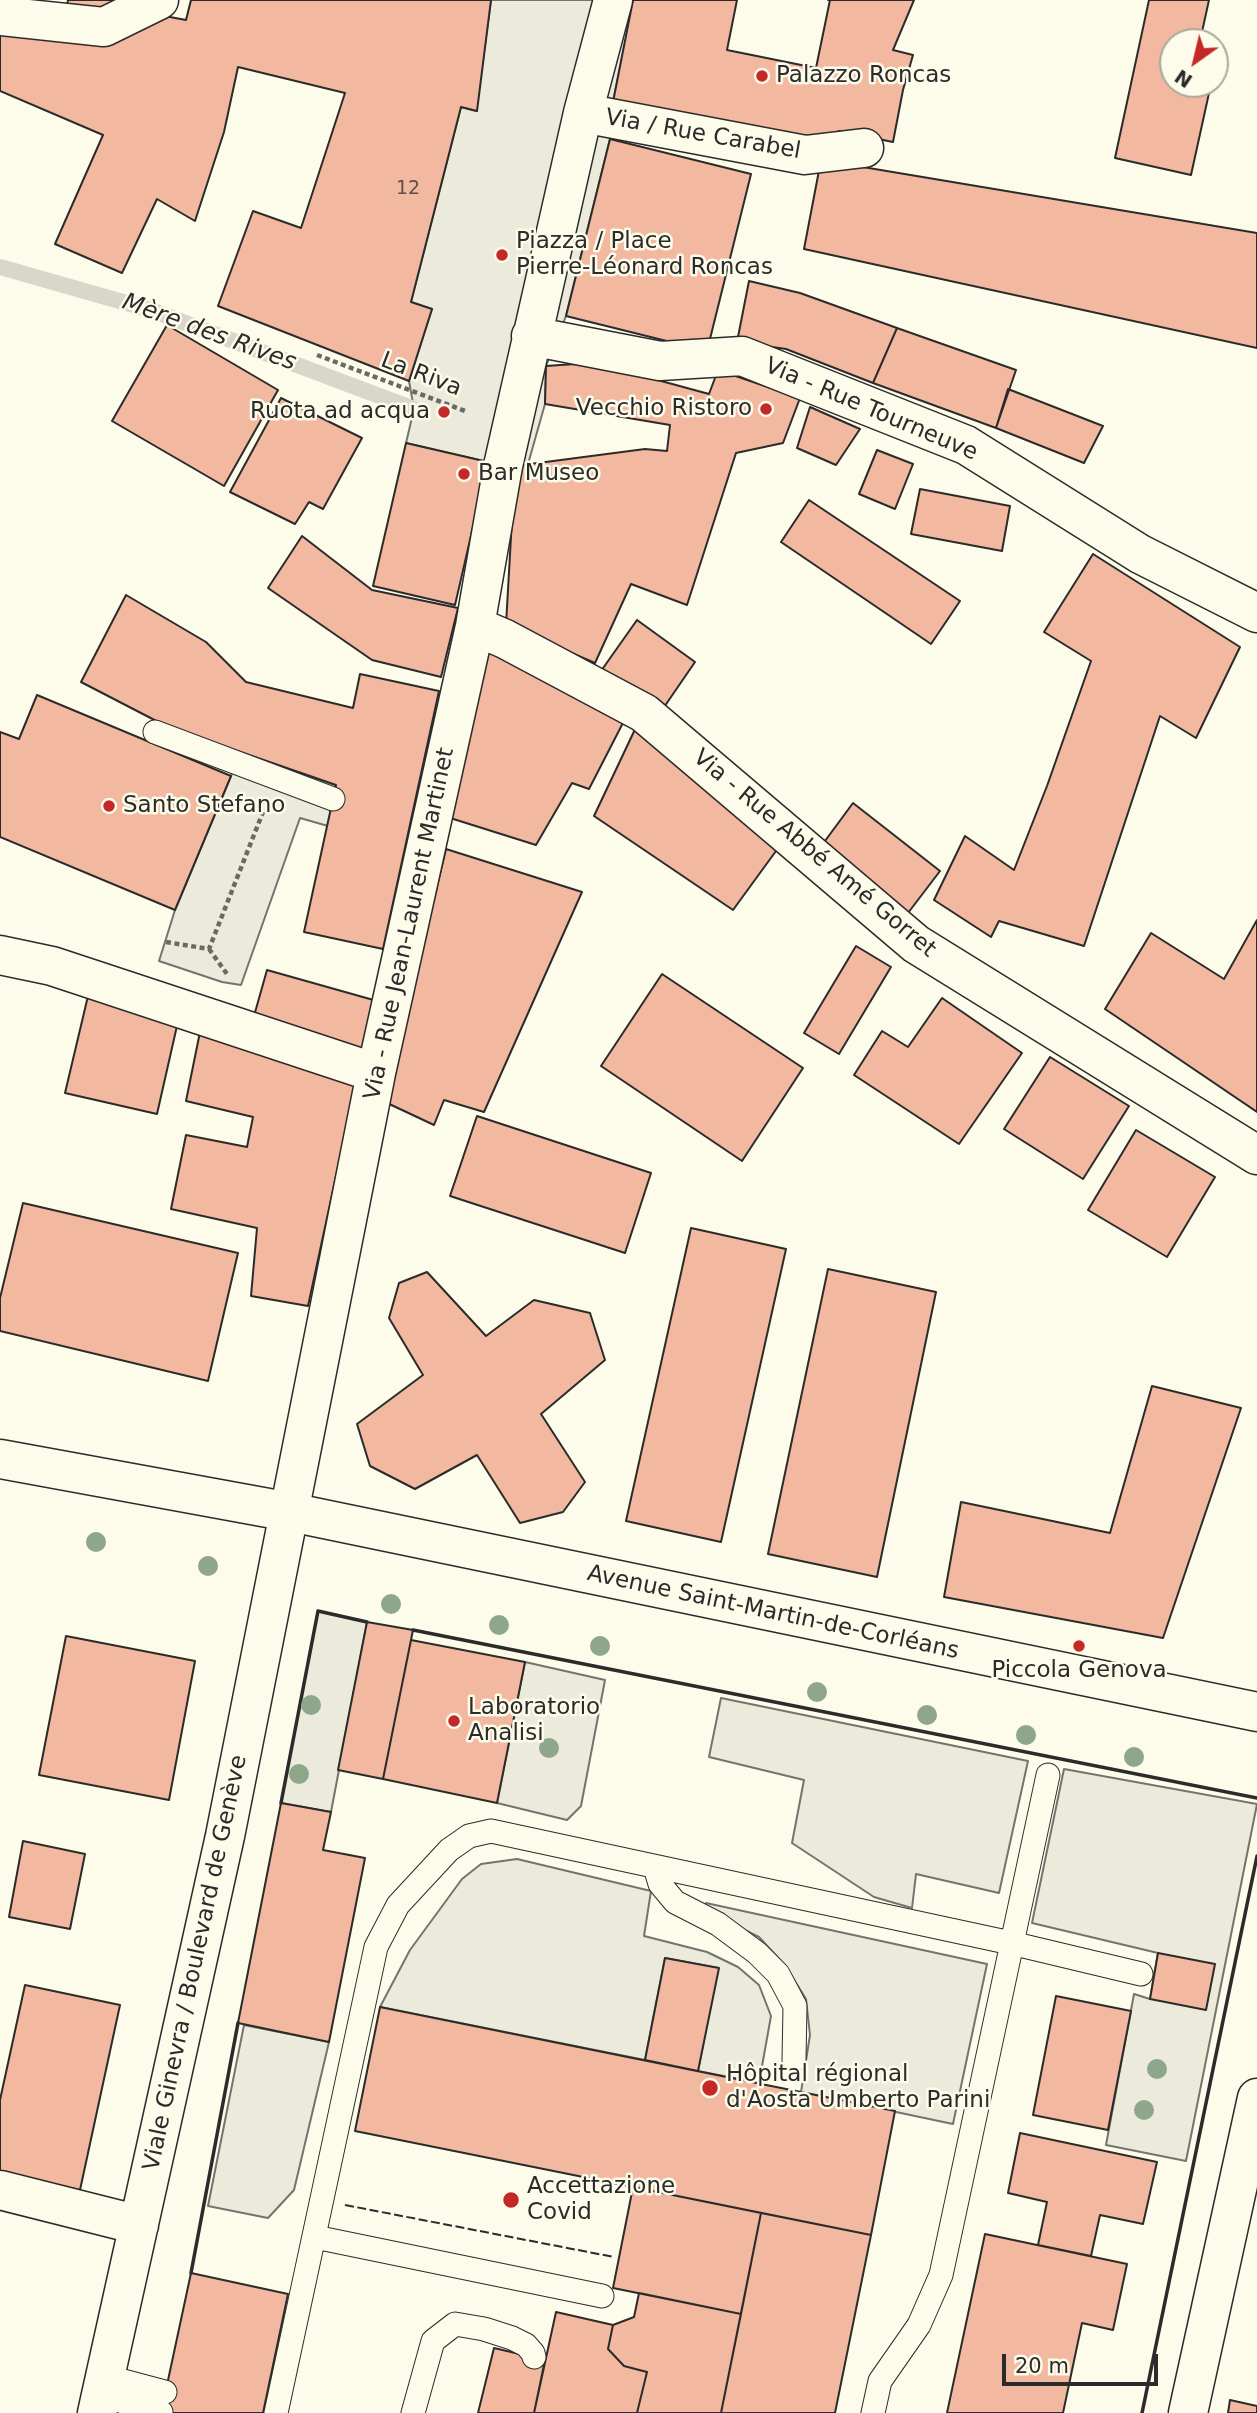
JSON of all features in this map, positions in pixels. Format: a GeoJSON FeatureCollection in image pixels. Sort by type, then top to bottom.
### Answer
{"type":"FeatureCollection","features":[{"type":"Feature","properties":{"kind":"street"},"geometry":{"type":"LineString","coordinates":[[0,16],[104,27],[159,0]]}},
{"type":"Feature","properties":{"kind":"street","name":"Via - Rue Jean-Laurent Martinet"},"geometry":{"type":"LineString","coordinates":[[290,1512],[376,1073],[420,827],[475,626],[531,336],[583,113],[613,0]]}},
{"type":"Feature","properties":{"kind":"street","name":"Via / Rue Carabel"},"geometry":{"type":"LineString","coordinates":[[583,113],[805,155],[864,148]]}},
{"type":"Feature","properties":{"kind":"street","name":"Via - Rue Tourneuve"},"geometry":{"type":"LineString","coordinates":[[531,336],[660,361],[741,356],[966,445],[1140,554],[1257,613]]}},
{"type":"Feature","properties":{"kind":"street","name":"Via - Rue Abbé Amé Gorret"},"geometry":{"type":"LineString","coordinates":[[475,626],[506,639],[644,713],[916,944],[1257,1155]]}},
{"type":"Feature","properties":{"kind":"street"},"geometry":{"type":"LineString","coordinates":[[0,955],[52,966],[376,1073]]}},
{"type":"Feature","properties":{"kind":"street","name":"Avenue Saint-Martin-de-Corléans"},"geometry":{"type":"LineString","coordinates":[[0,1459],[290,1512],[1257,1712]]}},
{"type":"Feature","properties":{"kind":"street","name":"Viale Ginevra / Boulevard de Genève"},"geometry":{"type":"LineString","coordinates":[[101,2395],[225,1836],[290,1512]]}},
{"type":"Feature","properties":{"kind":"street"},"geometry":{"type":"LineString","coordinates":[[1188,2413],[1257,2098]]}},
{"type":"Feature","properties":{"kind":"street"},"geometry":{"type":"LineString","coordinates":[[0,2190],[139,2225]]}},
{"type":"Feature","properties":{"kind":"lane"},"geometry":{"type":"LineString","coordinates":[[155,732],[333,799]]}},
{"type":"Feature","properties":{"kind":"lane"},"geometry":{"type":"LineString","coordinates":[[873,2413],[880,2381],[919,2325],[941,2275],[1048,1775]]}},
{"type":"Feature","properties":{"kind":"lane"},"geometry":{"type":"LineString","coordinates":[[276,2413],[376,1947],[398,1905],[449,1850],[470,1836],[491,1831],[1141,1974]]}},
{"type":"Feature","properties":{"kind":"lane"},"geometry":{"type":"LineString","coordinates":[[655,1867],[660,1884],[675,1902],[718,1924],[757,1953],[778,1974],[794,2007],[793,2060]]}},
{"type":"Feature","properties":{"kind":"lane"},"geometry":{"type":"LineString","coordinates":[[315,2237],[602,2296]]}},
{"type":"Feature","properties":{"kind":"lane"},"geometry":{"type":"LineString","coordinates":[[413,2413],[433,2341],[455,2324],[512,2338],[526,2345],[534,2357]]}},
{"type":"Feature","properties":{"kind":"lane"},"geometry":{"type":"LineString","coordinates":[[101,2395],[163,2402]]}},
{"type":"Feature","properties":{"kind":"path","name":"La Riva"},"geometry":{"type":"LineString","coordinates":[[317,355],[512,428]]}},
{"type":"Feature","properties":{"kind":"path"},"geometry":{"type":"LineString","coordinates":[[209,949],[276,779]]}},
{"type":"Feature","properties":{"kind":"path"},"geometry":{"type":"LineString","coordinates":[[166,942],[209,949],[234,983]]}},
{"type":"Feature","properties":{"kind":"shaded area","name":"Piazza / Place Pierre-Léonard Roncas"},"geometry":{"type":"Polygon","coordinates":[[[491,0],[634,0],[613,102],[610,139],[566,316],[546,366],[545,404],[528,464],[515,466],[406,443],[414,409],[409,381],[432,309],[411,302],[461,107],[476,111],[491,0]]]}},
{"type":"Feature","properties":{"kind":"shaded area"},"geometry":{"type":"Polygon","coordinates":[[[241,752],[336,785],[328,826],[300,818],[241,985],[222,982],[159,961],[175,910],[241,752]]]}},
{"type":"Feature","properties":{"kind":"shaded area"},"geometry":{"type":"Polygon","coordinates":[[[318,1611],[367,1622],[331,1812],[281,1803],[318,1611]]]}},
{"type":"Feature","properties":{"kind":"shaded area"},"geometry":{"type":"Polygon","coordinates":[[[525,1662],[605,1680],[581,1806],[567,1820],[497,1803],[525,1662]]]}},
{"type":"Feature","properties":{"kind":"shaded area"},"geometry":{"type":"Polygon","coordinates":[[[721,1698],[1028,1761],[999,1893],[916,1874],[912,1908],[874,1897],[792,1843],[804,1780],[709,1757],[721,1698]]]}},
{"type":"Feature","properties":{"kind":"shaded area"},"geometry":{"type":"Polygon","coordinates":[[[1064,1769],[1257,1804],[1186,2161],[1106,2145],[1134,1994],[1150,1999],[1158,1953],[1032,1923],[1064,1769]]]}},
{"type":"Feature","properties":{"kind":"shaded area"},"geometry":{"type":"Polygon","coordinates":[[[517,1859],[651,1891],[644,1936],[707,1952],[738,1967],[759,1985],[771,2016],[759,2083],[698,2071],[718,1968],[665,1958],[645,2060],[380,2007],[410,1950],[462,1879],[481,1864],[517,1859]]]}},
{"type":"Feature","properties":{"kind":"shaded area"},"geometry":{"type":"Polygon","coordinates":[[[706,1903],[987,1964],[953,2124],[801,2092],[810,2035],[806,1999],[785,1965],[759,1937],[704,1910],[706,1903]]]}},
{"type":"Feature","properties":{"kind":"shaded area"},"geometry":{"type":"Polygon","coordinates":[[[244,2025],[329,2042],[294,2190],[268,2218],[208,2206],[244,2025]]]}},
{"type":"Feature","properties":{"kind":"building"},"geometry":{"type":"Polygon","coordinates":[[[68,0],[147,0],[65,16],[68,0]]]}},
{"type":"Feature","properties":{"kind":"building"},"geometry":{"type":"Polygon","coordinates":[[[191,0],[491,0],[477,111],[461,107],[411,302],[432,309],[409,381],[218,306],[253,211],[301,228],[345,93],[238,67],[224,132],[195,221],[157,199],[122,273],[55,244],[103,135],[0,91],[0,22],[154,14],[186,20],[191,0]]]}},
{"type":"Feature","properties":{"kind":"building","name":"Palazzo Roncas"},"geometry":{"type":"Polygon","coordinates":[[[633,0],[737,0],[727,50],[816,68],[830,0],[914,0],[893,50],[913,55],[893,142],[839,131],[816,147],[613,102],[633,0]]]}},
{"type":"Feature","properties":{"kind":"building"},"geometry":{"type":"Polygon","coordinates":[[[1149,0],[1209,0],[1203,28],[1159,28],[1159,98],[1208,98],[1191,175],[1115,158],[1149,0]]]}},
{"type":"Feature","properties":{"kind":"building"},"geometry":{"type":"Polygon","coordinates":[[[610,139],[751,174],[707,351],[566,316],[610,139]]]}},
{"type":"Feature","properties":{"kind":"building"},"geometry":{"type":"Polygon","coordinates":[[[821,160],[1257,233],[1257,348],[804,249],[821,160]]]}},
{"type":"Feature","properties":{"kind":"building"},"geometry":{"type":"Polygon","coordinates":[[[749,281],[800,293],[897,328],[873,383],[786,349],[737,342],[749,281]]]}},
{"type":"Feature","properties":{"kind":"building"},"geometry":{"type":"Polygon","coordinates":[[[167,325],[278,390],[224,486],[112,421],[167,325]]]}},
{"type":"Feature","properties":{"kind":"building"},"geometry":{"type":"Polygon","coordinates":[[[897,328],[1016,370],[996,428],[873,383],[897,328]]]}},
{"type":"Feature","properties":{"kind":"building"},"geometry":{"type":"Polygon","coordinates":[[[546,366],[606,366],[709,394],[718,370],[800,398],[783,443],[736,453],[687,605],[631,584],[595,663],[506,625],[515,466],[645,449],[667,451],[670,425],[545,404],[546,366]]]}},
{"type":"Feature","properties":{"kind":"building"},"geometry":{"type":"Polygon","coordinates":[[[1008,389],[1103,426],[1084,463],[996,428],[1008,389]]]}},
{"type":"Feature","properties":{"kind":"building"},"geometry":{"type":"Polygon","coordinates":[[[281,398],[362,438],[323,509],[309,502],[295,524],[230,492],[281,398]]]}},
{"type":"Feature","properties":{"kind":"building"},"geometry":{"type":"Polygon","coordinates":[[[810,407],[860,429],[836,465],[797,448],[810,407]]]}},
{"type":"Feature","properties":{"kind":"building"},"geometry":{"type":"Polygon","coordinates":[[[406,443],[488,462],[455,605],[373,586],[406,443]]]}},
{"type":"Feature","properties":{"kind":"building"},"geometry":{"type":"Polygon","coordinates":[[[877,450],[913,464],[895,509],[859,494],[877,450]]]}},
{"type":"Feature","properties":{"kind":"building"},"geometry":{"type":"Polygon","coordinates":[[[920,489],[1010,506],[1002,551],[911,534],[920,489]]]}},
{"type":"Feature","properties":{"kind":"building"},"geometry":{"type":"Polygon","coordinates":[[[809,500],[960,601],[931,644],[781,542],[809,500]]]}},
{"type":"Feature","properties":{"kind":"building"},"geometry":{"type":"Polygon","coordinates":[[[302,536],[372,590],[458,608],[441,677],[372,660],[268,588],[302,536]]]}},
{"type":"Feature","properties":{"kind":"building"},"geometry":{"type":"Polygon","coordinates":[[[1093,554],[1240,647],[1196,738],[1160,716],[1084,946],[999,921],[991,937],[934,900],[965,836],[1014,870],[1091,661],[1044,632],[1093,554]]]}},
{"type":"Feature","properties":{"kind":"building"},"geometry":{"type":"Polygon","coordinates":[[[126,595],[206,642],[246,682],[353,708],[360,674],[439,691],[383,949],[304,932],[336,785],[168,727],[81,682],[126,595]]]}},
{"type":"Feature","properties":{"kind":"building"},"geometry":{"type":"Polygon","coordinates":[[[637,620],[695,662],[660,713],[601,671],[637,620]]]}},
{"type":"Feature","properties":{"kind":"building"},"geometry":{"type":"Polygon","coordinates":[[[485,647],[626,717],[589,789],[572,783],[536,845],[447,817],[485,647]]]}},
{"type":"Feature","properties":{"kind":"building","name":"Santo Stefano"},"geometry":{"type":"Polygon","coordinates":[[[37,695],[231,776],[175,910],[0,837],[0,732],[19,739],[37,695]]]}},
{"type":"Feature","properties":{"kind":"building"},"geometry":{"type":"Polygon","coordinates":[[[638,723],[784,840],[733,910],[594,816],[638,723]]]}},
{"type":"Feature","properties":{"kind":"building"},"geometry":{"type":"Polygon","coordinates":[[[853,803],[940,871],[908,913],[822,845],[853,803]]]}},
{"type":"Feature","properties":{"kind":"building"},"geometry":{"type":"Polygon","coordinates":[[[446,849],[582,892],[484,1112],[444,1100],[434,1125],[385,1102],[446,849]]]}},
{"type":"Feature","properties":{"kind":"building"},"geometry":{"type":"Polygon","coordinates":[[[1257,920],[1257,1112],[1105,1009],[1151,933],[1224,979],[1257,920]]]}},
{"type":"Feature","properties":{"kind":"building"},"geometry":{"type":"Polygon","coordinates":[[[856,946],[891,967],[839,1054],[804,1033],[856,946]]]}},
{"type":"Feature","properties":{"kind":"building"},"geometry":{"type":"Polygon","coordinates":[[[267,970],[377,1001],[362,1053],[252,1023],[267,970]]]}},
{"type":"Feature","properties":{"kind":"building"},"geometry":{"type":"Polygon","coordinates":[[[662,974],[803,1068],[742,1161],[601,1066],[662,974]]]}},
{"type":"Feature","properties":{"kind":"building"},"geometry":{"type":"Polygon","coordinates":[[[88,996],[179,1017],[157,1114],[65,1093],[88,996]]]}},
{"type":"Feature","properties":{"kind":"building"},"geometry":{"type":"Polygon","coordinates":[[[942,998],[1022,1053],[959,1144],[854,1075],[882,1031],[908,1047],[942,998]]]}},
{"type":"Feature","properties":{"kind":"building"},"geometry":{"type":"Polygon","coordinates":[[[201,1027],[357,1079],[308,1306],[251,1296],[257,1228],[171,1209],[186,1135],[247,1147],[253,1117],[186,1101],[201,1027]]]}},
{"type":"Feature","properties":{"kind":"building"},"geometry":{"type":"Polygon","coordinates":[[[1050,1057],[1129,1106],[1083,1179],[1004,1129],[1050,1057]]]}},
{"type":"Feature","properties":{"kind":"building"},"geometry":{"type":"Polygon","coordinates":[[[477,1116],[651,1173],[625,1253],[450,1196],[477,1116]]]}},
{"type":"Feature","properties":{"kind":"building"},"geometry":{"type":"Polygon","coordinates":[[[1136,1130],[1215,1177],[1167,1257],[1088,1210],[1136,1130]]]}},
{"type":"Feature","properties":{"kind":"building"},"geometry":{"type":"Polygon","coordinates":[[[23,1203],[238,1253],[208,1381],[0,1331],[0,1298],[23,1203]]]}},
{"type":"Feature","properties":{"kind":"building"},"geometry":{"type":"Polygon","coordinates":[[[691,1228],[786,1249],[721,1542],[626,1521],[691,1228]]]}},
{"type":"Feature","properties":{"kind":"building"},"geometry":{"type":"Polygon","coordinates":[[[828,1269],[936,1292],[877,1577],[768,1554],[828,1269]]]}},
{"type":"Feature","properties":{"kind":"building"},"geometry":{"type":"Polygon","coordinates":[[[427,1272],[486,1336],[534,1300],[590,1313],[605,1360],[541,1414],[585,1482],[563,1512],[520,1523],[477,1455],[415,1489],[370,1466],[357,1424],[423,1375],[389,1318],[399,1283],[427,1272]]]}},
{"type":"Feature","properties":{"kind":"building"},"geometry":{"type":"Polygon","coordinates":[[[1152,1386],[1241,1408],[1163,1638],[944,1597],[961,1502],[1110,1533],[1152,1386]]]}},
{"type":"Feature","properties":{"kind":"building"},"geometry":{"type":"Polygon","coordinates":[[[367,1622],[413,1630],[383,1779],[338,1770],[367,1622]]]}},
{"type":"Feature","properties":{"kind":"building"},"geometry":{"type":"Polygon","coordinates":[[[66,1636],[195,1661],[169,1800],[39,1775],[66,1636]]]}},
{"type":"Feature","properties":{"kind":"building","name":"Laboratorio Analisi"},"geometry":{"type":"Polygon","coordinates":[[[411,1640],[525,1662],[497,1803],[383,1779],[411,1640]]]}},
{"type":"Feature","properties":{"kind":"building"},"geometry":{"type":"Polygon","coordinates":[[[281,1803],[331,1812],[323,1850],[365,1858],[329,2042],[238,2023],[281,1803]]]}},
{"type":"Feature","properties":{"kind":"building"},"geometry":{"type":"Polygon","coordinates":[[[23,1841],[85,1854],[70,1929],[9,1917],[23,1841]]]}},
{"type":"Feature","properties":{"kind":"building"},"geometry":{"type":"Polygon","coordinates":[[[1158,1953],[1215,1964],[1206,2010],[1150,1999],[1158,1953]]]}},
{"type":"Feature","properties":{"kind":"building"},"geometry":{"type":"Polygon","coordinates":[[[665,1958],[719,1968],[698,2071],[645,2060],[665,1958]]]}},
{"type":"Feature","properties":{"kind":"building"},"geometry":{"type":"Polygon","coordinates":[[[25,1985],[120,2005],[80,2190],[0,2173],[0,2100],[25,1985]]]}},
{"type":"Feature","properties":{"kind":"building"},"geometry":{"type":"Polygon","coordinates":[[[1056,1996],[1131,2011],[1108,2130],[1033,2115],[1056,1996]]]}},
{"type":"Feature","properties":{"kind":"building"},"geometry":{"type":"Polygon","coordinates":[[[380,2007],[895,2111],[871,2235],[355,2131],[380,2007]]]}},
{"type":"Feature","properties":{"kind":"building"},"geometry":{"type":"Polygon","coordinates":[[[1020,2133],[1157,2162],[1143,2224],[1100,2215],[1091,2256],[1038,2245],[1047,2202],[1008,2193],[1020,2133]]]}},
{"type":"Feature","properties":{"kind":"building"},"geometry":{"type":"Polygon","coordinates":[[[633,2187],[761,2213],[741,2314],[613,2288],[633,2187]]]}},
{"type":"Feature","properties":{"kind":"building"},"geometry":{"type":"Polygon","coordinates":[[[761,2213],[871,2235],[835,2413],[721,2413],[761,2213]]]}},
{"type":"Feature","properties":{"kind":"building"},"geometry":{"type":"Polygon","coordinates":[[[985,2234],[1127,2264],[1113,2330],[1082,2323],[1063,2413],[947,2413],[985,2234]]]}},
{"type":"Feature","properties":{"kind":"building"},"geometry":{"type":"Polygon","coordinates":[[[191,2273],[288,2294],[263,2413],[161,2413],[191,2273]]]}},
{"type":"Feature","properties":{"kind":"building"},"geometry":{"type":"Polygon","coordinates":[[[639,2293],[741,2314],[721,2413],[637,2413],[647,2372],[624,2366],[608,2349],[613,2325],[634,2317],[639,2293]]]}},
{"type":"Feature","properties":{"kind":"building"},"geometry":{"type":"Polygon","coordinates":[[[556,2312],[613,2325],[608,2349],[624,2366],[647,2372],[637,2413],[534,2413],[556,2312]]]}},
{"type":"Feature","properties":{"kind":"building"},"geometry":{"type":"Polygon","coordinates":[[[494,2348],[545,2360],[534,2413],[478,2413],[494,2348]]]}},
{"type":"Feature","properties":{"kind":"building"},"geometry":{"type":"Polygon","coordinates":[[[1230,2400],[1257,2406],[1257,2413],[1228,2413],[1230,2400]]]}},
{"type":"Feature","properties":{"kind":"waterway","name":"Mère des Rives"},"geometry":{"type":"LineString","coordinates":[[0,267],[151,310],[414,409]]}},
{"type":"Feature","properties":{"kind":"fence"},"geometry":{"type":"LineString","coordinates":[[345,2205],[614,2257]]}},
{"type":"Feature","properties":{"kind":"wall"},"geometry":{"type":"LineString","coordinates":[[281,1803],[318,1611],[367,1622]]}},
{"type":"Feature","properties":{"kind":"wall"},"geometry":{"type":"LineString","coordinates":[[413,1630],[1257,1798]]}},
{"type":"Feature","properties":{"kind":"wall"},"geometry":{"type":"LineString","coordinates":[[1142,2413],[1257,1856]]}},
{"type":"Feature","properties":{"kind":"wall"},"geometry":{"type":"LineString","coordinates":[[191,2273],[238,2023]]}},
{"type":"Feature","properties":{"kind":"place","name":"Palazzo Roncas"},"geometry":{"type":"Point","coordinates":[762,76]}},
{"type":"Feature","properties":{"kind":"place","name":"Piazza / Place Pierre-Léonard Roncas"},"geometry":{"type":"Point","coordinates":[502,255]}},
{"type":"Feature","properties":{"kind":"place","name":"Vecchio Ristoro"},"geometry":{"type":"Point","coordinates":[766,409]}},
{"type":"Feature","properties":{"kind":"place","name":"Ruota ad acqua"},"geometry":{"type":"Point","coordinates":[444,412]}},
{"type":"Feature","properties":{"kind":"place","name":"Bar Museo"},"geometry":{"type":"Point","coordinates":[464,474]}},
{"type":"Feature","properties":{"kind":"place","name":"Santo Stefano"},"geometry":{"type":"Point","coordinates":[109,806]}},
{"type":"Feature","properties":{"kind":"place","name":"Piccola Genova"},"geometry":{"type":"Point","coordinates":[1079,1646]}},
{"type":"Feature","properties":{"kind":"place","name":"Laboratorio Analisi"},"geometry":{"type":"Point","coordinates":[454,1721]}},
{"type":"Feature","properties":{"kind":"place","name":"Hôpital régional d'Aosta Umberto Parini"},"geometry":{"type":"Point","coordinates":[710,2088]}},
{"type":"Feature","properties":{"kind":"place","name":"Accettazione Covid"},"geometry":{"type":"Point","coordinates":[511,2200]}}]}
